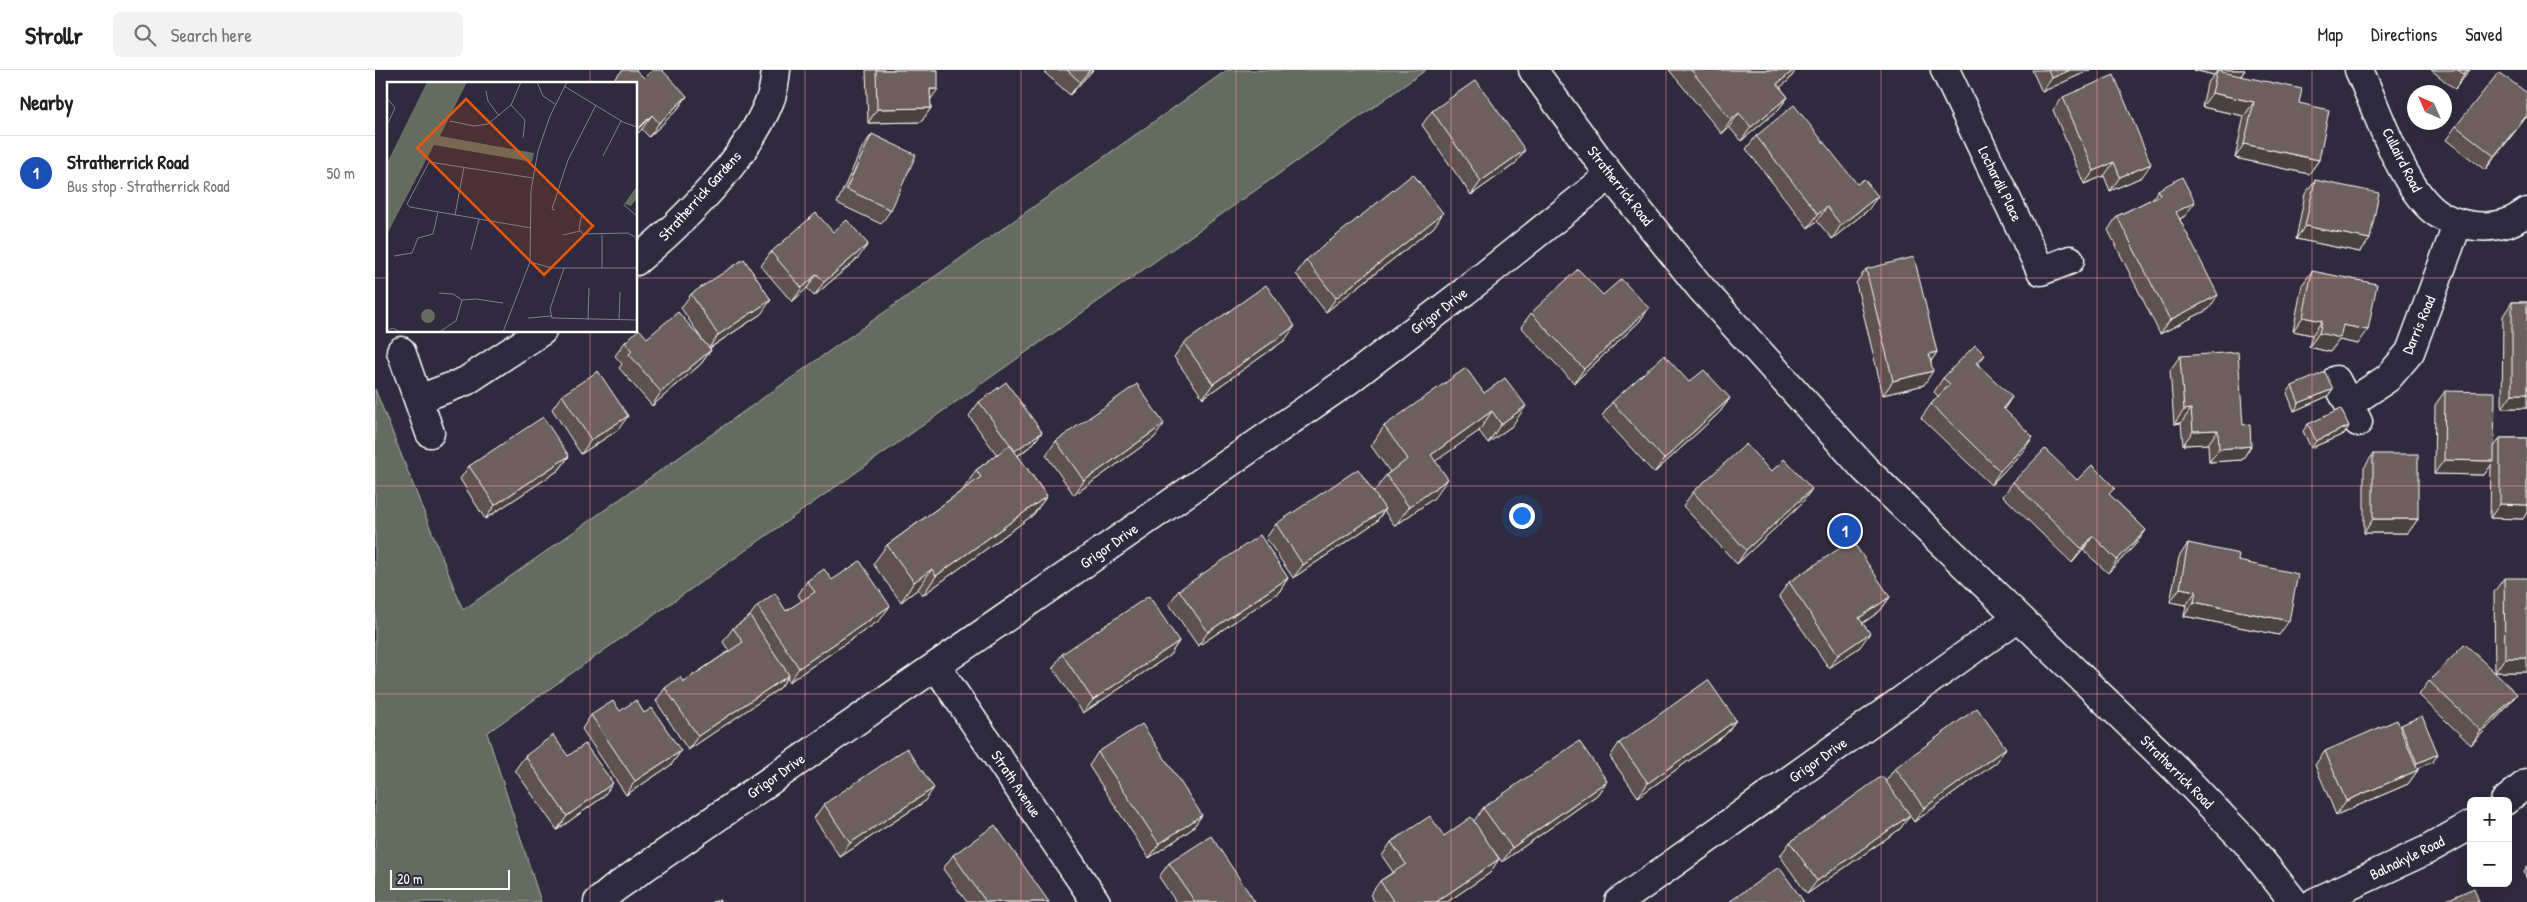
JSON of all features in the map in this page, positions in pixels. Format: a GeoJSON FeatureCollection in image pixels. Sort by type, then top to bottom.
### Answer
{"type":"FeatureCollection","features":[{"type":"Feature","properties":{"kind":"street","name":"Stratherrick Gardens"},"geometry":{"type":"LineString","coordinates":[[637,260],[666,236],[737,159],[770,100],[777,70]]}},
{"type":"Feature","properties":{"kind":"street","name":"Stratherrick Road"},"geometry":{"type":"LineString","coordinates":[[1533,70],[1610,175],[1700,287],[1865,469],[2176,770],[2248,844],[2294,902]]}},
{"type":"Feature","properties":{"kind":"street","name":"Lochardil Place"},"geometry":{"type":"LineString","coordinates":[[1945,70],[2041,271],[2070,260]]}},
{"type":"Feature","properties":{"kind":"street","name":"Cullaird Road"},"geometry":{"type":"LineString","coordinates":[[2359,70],[2405,174],[2420,196],[2435,212],[2459,222],[2482,228],[2508,223],[2527,212]]}},
{"type":"Feature","properties":{"kind":"street","name":"Grigor Drive"},"geometry":{"type":"LineString","coordinates":[[598,902],[623,882],[1349,380],[1464,292],[1610,175]]}},
{"type":"Feature","properties":{"kind":"street","name":"Darris Road"},"geometry":{"type":"LineString","coordinates":[[2336,380],[2353,413],[2388,378],[2410,352],[2459,222]]}},
{"type":"Feature","properties":{"kind":"street"},"geometry":{"type":"LineString","coordinates":[[419,399],[466,381],[540,332]]}},
{"type":"Feature","properties":{"kind":"street"},"geometry":{"type":"LineString","coordinates":[[401,351],[419,399],[429,433]]}},
{"type":"Feature","properties":{"kind":"street","name":"Grigor Drive"},"geometry":{"type":"LineString","coordinates":[[1619,902],[2017,618]]}},
{"type":"Feature","properties":{"kind":"street","name":"Strath Avenue"},"geometry":{"type":"LineString","coordinates":[[936,666],[1096,902]]}},
{"type":"Feature","properties":{"kind":"street"},"geometry":{"type":"LineString","coordinates":[[2510,797],[2527,782]]}},
{"type":"Feature","properties":{"kind":"street","name":"Balnakyle Road"},"geometry":{"type":"LineString","coordinates":[[2315,902],[2427,850],[2467,827]]}},
{"type":"Feature","properties":{"kind":"green space"},"geometry":{"type":"Polygon","coordinates":[[[1227,70],[1426,70],[487,733],[541,902],[375,902],[375,389],[463,610],[1227,70]]]}},
{"type":"Feature","properties":{"kind":"building"},"geometry":{"type":"Polygon","coordinates":[[[623,70],[636,70],[644,78],[652,70],[662,70],[687,96],[659,123],[652,115],[637,130],[637,82],[611,82],[623,70]]]}},
{"type":"Feature","properties":{"kind":"building"},"geometry":{"type":"Polygon","coordinates":[[[876,70],[938,70],[938,89],[930,89],[931,108],[877,109],[876,70]]]}},
{"type":"Feature","properties":{"kind":"building"},"geometry":{"type":"Polygon","coordinates":[[[1067,70],[1090,70],[1080,82],[1067,70]]]}},
{"type":"Feature","properties":{"kind":"building"},"geometry":{"type":"Polygon","coordinates":[[[1691,70],[1794,70],[1777,84],[1788,97],[1751,127],[1739,113],[1731,120],[1691,70]]]}},
{"type":"Feature","properties":{"kind":"building"},"geometry":{"type":"Polygon","coordinates":[[[2048,70],[2070,70],[2052,78],[2048,70]]]}},
{"type":"Feature","properties":{"kind":"building"},"geometry":{"type":"Polygon","coordinates":[[[2458,70],[2468,70],[2464,75],[2458,70]]]}},
{"type":"Feature","properties":{"kind":"building"},"geometry":{"type":"Polygon","coordinates":[[[2217,71],[2302,89],[2299,103],[2329,110],[2319,160],[2244,144],[2254,102],[2212,93],[2217,71]]]}},
{"type":"Feature","properties":{"kind":"building"},"geometry":{"type":"Polygon","coordinates":[[[2499,72],[2527,93],[2527,115],[2494,156],[2456,126],[2499,72]]]}},
{"type":"Feature","properties":{"kind":"building"},"geometry":{"type":"Polygon","coordinates":[[[2114,75],[2151,164],[2120,177],[2114,162],[2094,171],[2063,97],[2114,75]]]}},
{"type":"Feature","properties":{"kind":"building"},"geometry":{"type":"Polygon","coordinates":[[[1476,80],[1525,150],[1481,181],[1432,111],[1476,80]]]}},
{"type":"Feature","properties":{"kind":"building"},"geometry":{"type":"Polygon","coordinates":[[[1794,105],[1857,184],[1864,179],[1878,196],[1841,225],[1827,207],[1818,214],[1756,136],[1794,105]]]}},
{"type":"Feature","properties":{"kind":"building"},"geometry":{"type":"Polygon","coordinates":[[[872,134],[916,155],[891,210],[846,189],[872,134]]]}},
{"type":"Feature","properties":{"kind":"building"},"geometry":{"type":"Polygon","coordinates":[[[1413,174],[1443,213],[1336,298],[1306,260],[1413,174]]]}},
{"type":"Feature","properties":{"kind":"building"},"geometry":{"type":"Polygon","coordinates":[[[2182,177],[2195,202],[2176,212],[2218,295],[2170,320],[2117,216],[2160,195],[2158,190],[2182,177]]]}},
{"type":"Feature","properties":{"kind":"building"},"geometry":{"type":"Polygon","coordinates":[[[2315,180],[2379,193],[2370,239],[2305,226],[2315,180]]]}},
{"type":"Feature","properties":{"kind":"building"},"geometry":{"type":"Polygon","coordinates":[[[816,213],[833,232],[847,220],[868,244],[824,282],[817,274],[802,288],[771,252],[816,213]]]}},
{"type":"Feature","properties":{"kind":"building"},"geometry":{"type":"Polygon","coordinates":[[[1914,257],[1937,352],[1929,354],[1933,371],[1893,381],[1866,269],[1914,257]]]}},
{"type":"Feature","properties":{"kind":"building"},"geometry":{"type":"Polygon","coordinates":[[[744,259],[771,300],[718,335],[691,294],[744,259]]]}},
{"type":"Feature","properties":{"kind":"building"},"geometry":{"type":"Polygon","coordinates":[[[1578,269],[1603,295],[1621,279],[1649,308],[1584,369],[1531,313],[1578,269]]]}},
{"type":"Feature","properties":{"kind":"building"},"geometry":{"type":"Polygon","coordinates":[[[2312,271],[2377,284],[2368,330],[2343,325],[2340,338],[2319,333],[2322,321],[2303,317],[2312,271]]]}},
{"type":"Feature","properties":{"kind":"building"},"geometry":{"type":"Polygon","coordinates":[[[1266,285],[1295,326],[1213,384],[1184,343],[1266,285]]]}},
{"type":"Feature","properties":{"kind":"building"},"geometry":{"type":"Polygon","coordinates":[[[2512,302],[2527,302],[2527,394],[2512,394],[2512,302]]]}},
{"type":"Feature","properties":{"kind":"building"},"geometry":{"type":"Polygon","coordinates":[[[678,312],[711,350],[661,392],[629,354],[632,351],[625,342],[639,329],[647,338],[678,312]]]}},
{"type":"Feature","properties":{"kind":"building"},"geometry":{"type":"Polygon","coordinates":[[[1975,345],[1985,355],[1976,363],[2012,397],[2003,408],[2033,437],[2000,471],[1931,404],[1950,384],[1943,378],[1975,345]]]}},
{"type":"Feature","properties":{"kind":"building"},"geometry":{"type":"Polygon","coordinates":[[[2238,352],[2243,425],[2250,424],[2251,446],[2219,449],[2218,430],[2193,431],[2191,409],[2184,410],[2180,356],[2238,352]]]}},
{"type":"Feature","properties":{"kind":"building"},"geometry":{"type":"Polygon","coordinates":[[[1664,355],[1689,382],[1704,370],[1730,398],[1664,459],[1612,402],[1664,355]]]}},
{"type":"Feature","properties":{"kind":"building"},"geometry":{"type":"Polygon","coordinates":[[[1466,368],[1484,393],[1505,378],[1526,406],[1501,424],[1492,411],[1431,455],[1448,479],[1409,507],[1386,475],[1408,459],[1384,426],[1466,368]]]}},
{"type":"Feature","properties":{"kind":"building"},"geometry":{"type":"Polygon","coordinates":[[[598,371],[628,416],[591,440],[562,395],[598,371]]]}},
{"type":"Feature","properties":{"kind":"building"},"geometry":{"type":"Polygon","coordinates":[[[2325,372],[2333,389],[2299,403],[2292,386],[2325,372]]]}},
{"type":"Feature","properties":{"kind":"building"},"geometry":{"type":"Polygon","coordinates":[[[1006,382],[1042,432],[1015,451],[979,402],[1006,382]]]}},
{"type":"Feature","properties":{"kind":"building"},"geometry":{"type":"Polygon","coordinates":[[[1137,384],[1164,424],[1084,481],[1056,441],[1137,384]]]}},
{"type":"Feature","properties":{"kind":"building"},"geometry":{"type":"Polygon","coordinates":[[[2445,391],[2495,392],[2494,461],[2444,460],[2445,391]]]}},
{"type":"Feature","properties":{"kind":"building"},"geometry":{"type":"Polygon","coordinates":[[[2341,409],[2349,426],[2316,441],[2308,424],[2341,409]]]}},
{"type":"Feature","properties":{"kind":"building"},"geometry":{"type":"Polygon","coordinates":[[[543,417],[569,456],[495,505],[469,466],[543,417]]]}},
{"type":"Feature","properties":{"kind":"building"},"geometry":{"type":"Polygon","coordinates":[[[2500,438],[2527,438],[2527,505],[2500,504],[2500,438]]]}},
{"type":"Feature","properties":{"kind":"building"},"geometry":{"type":"Polygon","coordinates":[[[1746,444],[1771,472],[1784,459],[1812,489],[1746,550],[1693,492],[1746,444]]]}},
{"type":"Feature","properties":{"kind":"building"},"geometry":{"type":"Polygon","coordinates":[[[1010,445],[1047,496],[936,576],[932,569],[914,582],[887,545],[981,477],[976,470],[1010,445]]]}},
{"type":"Feature","properties":{"kind":"building"},"geometry":{"type":"Polygon","coordinates":[[[2045,449],[2077,480],[2092,465],[2115,488],[2109,494],[2146,530],[2117,560],[2093,536],[2082,549],[2013,482],[2045,449]]]}},
{"type":"Feature","properties":{"kind":"building"},"geometry":{"type":"Polygon","coordinates":[[[2373,454],[2418,454],[2418,519],[2373,519],[2373,454]]]}},
{"type":"Feature","properties":{"kind":"building"},"geometry":{"type":"Polygon","coordinates":[[[1358,469],[1385,509],[1303,565],[1276,524],[1358,469]]]}},
{"type":"Feature","properties":{"kind":"building"},"geometry":{"type":"Polygon","coordinates":[[[1260,535],[1288,578],[1208,632],[1179,590],[1260,535]]]}},
{"type":"Feature","properties":{"kind":"building"},"geometry":{"type":"Polygon","coordinates":[[[1852,540],[1890,597],[1859,618],[1870,633],[1838,655],[1789,582],[1852,540]]]}},
{"type":"Feature","properties":{"kind":"building"},"geometry":{"type":"Polygon","coordinates":[[[2188,543],[2239,554],[2238,561],[2298,574],[2289,621],[2194,602],[2196,591],[2180,588],[2188,543]]]}},
{"type":"Feature","properties":{"kind":"building"},"geometry":{"type":"Polygon","coordinates":[[[860,561],[890,606],[799,668],[757,606],[775,593],[786,611],[815,592],[807,581],[824,569],[832,580],[860,561]]]}},
{"type":"Feature","properties":{"kind":"building"},"geometry":{"type":"Polygon","coordinates":[[[2504,578],[2527,578],[2527,658],[2505,658],[2504,578]]]}},
{"type":"Feature","properties":{"kind":"building"},"geometry":{"type":"Polygon","coordinates":[[[1149,596],[1179,641],[1093,700],[1062,654],[1149,596]]]}},
{"type":"Feature","properties":{"kind":"building"},"geometry":{"type":"Polygon","coordinates":[[[750,616],[789,675],[698,736],[665,688],[680,677],[683,682],[743,642],[733,628],[750,616]]]}},
{"type":"Feature","properties":{"kind":"building"},"geometry":{"type":"Polygon","coordinates":[[[2465,644],[2517,694],[2481,731],[2429,681],[2465,644]]]}},
{"type":"Feature","properties":{"kind":"building"},"geometry":{"type":"Polygon","coordinates":[[[1708,680],[1736,720],[1648,783],[1619,743],[1708,680]]]}},
{"type":"Feature","properties":{"kind":"building"},"geometry":{"type":"Polygon","coordinates":[[[636,700],[644,713],[652,708],[681,751],[635,781],[591,715],[613,701],[620,711],[636,700]]]}},
{"type":"Feature","properties":{"kind":"building"},"geometry":{"type":"Polygon","coordinates":[[[1977,708],[2006,748],[1924,808],[1895,768],[1977,708]]]}},
{"type":"Feature","properties":{"kind":"building"},"geometry":{"type":"Polygon","coordinates":[[[2422,716],[2438,754],[2417,763],[2401,725],[2422,716]]]}},
{"type":"Feature","properties":{"kind":"building"},"geometry":{"type":"Polygon","coordinates":[[[2397,720],[2418,770],[2346,801],[2325,751],[2397,720]]]}},
{"type":"Feature","properties":{"kind":"building"},"geometry":{"type":"Polygon","coordinates":[[[1142,724],[1202,815],[1159,844],[1098,752],[1142,724]]]}},
{"type":"Feature","properties":{"kind":"building"},"geometry":{"type":"Polygon","coordinates":[[[553,735],[568,756],[585,744],[613,783],[567,816],[525,756],[553,735]]]}},
{"type":"Feature","properties":{"kind":"building"},"geometry":{"type":"Polygon","coordinates":[[[1579,741],[1607,781],[1512,848],[1483,808],[1579,741]]]}},
{"type":"Feature","properties":{"kind":"building"},"geometry":{"type":"Polygon","coordinates":[[[907,748],[934,788],[850,843],[824,804],[907,748]]]}},
{"type":"Feature","properties":{"kind":"building"},"geometry":{"type":"Polygon","coordinates":[[[1882,776],[1910,815],[1817,881],[1790,842],[1882,776]]]}},
{"type":"Feature","properties":{"kind":"building"},"geometry":{"type":"Polygon","coordinates":[[[1430,816],[1444,836],[1471,817],[1499,859],[1436,902],[1394,902],[1380,881],[1406,864],[1391,842],[1430,816]]]}},
{"type":"Feature","properties":{"kind":"building"},"geometry":{"type":"Polygon","coordinates":[[[995,825],[1049,902],[986,902],[953,855],[995,825]]]}},
{"type":"Feature","properties":{"kind":"building"},"geometry":{"type":"Polygon","coordinates":[[[1211,836],[1255,902],[1195,902],[1169,863],[1211,836]]]}},
{"type":"Feature","properties":{"kind":"building"},"geometry":{"type":"Polygon","coordinates":[[[1779,867],[1804,902],[1729,902],[1779,867]]]}},
{"type":"Feature","properties":{"kind":"building"},"geometry":{"type":"Polygon","coordinates":[[[2474,888],[2479,902],[2442,902],[2474,888]]]}},
{"type":"Feature","properties":{"kind":"place","name":"Stratherrick Road"},"geometry":{"type":"Point","coordinates":[1845,531]}}]}
